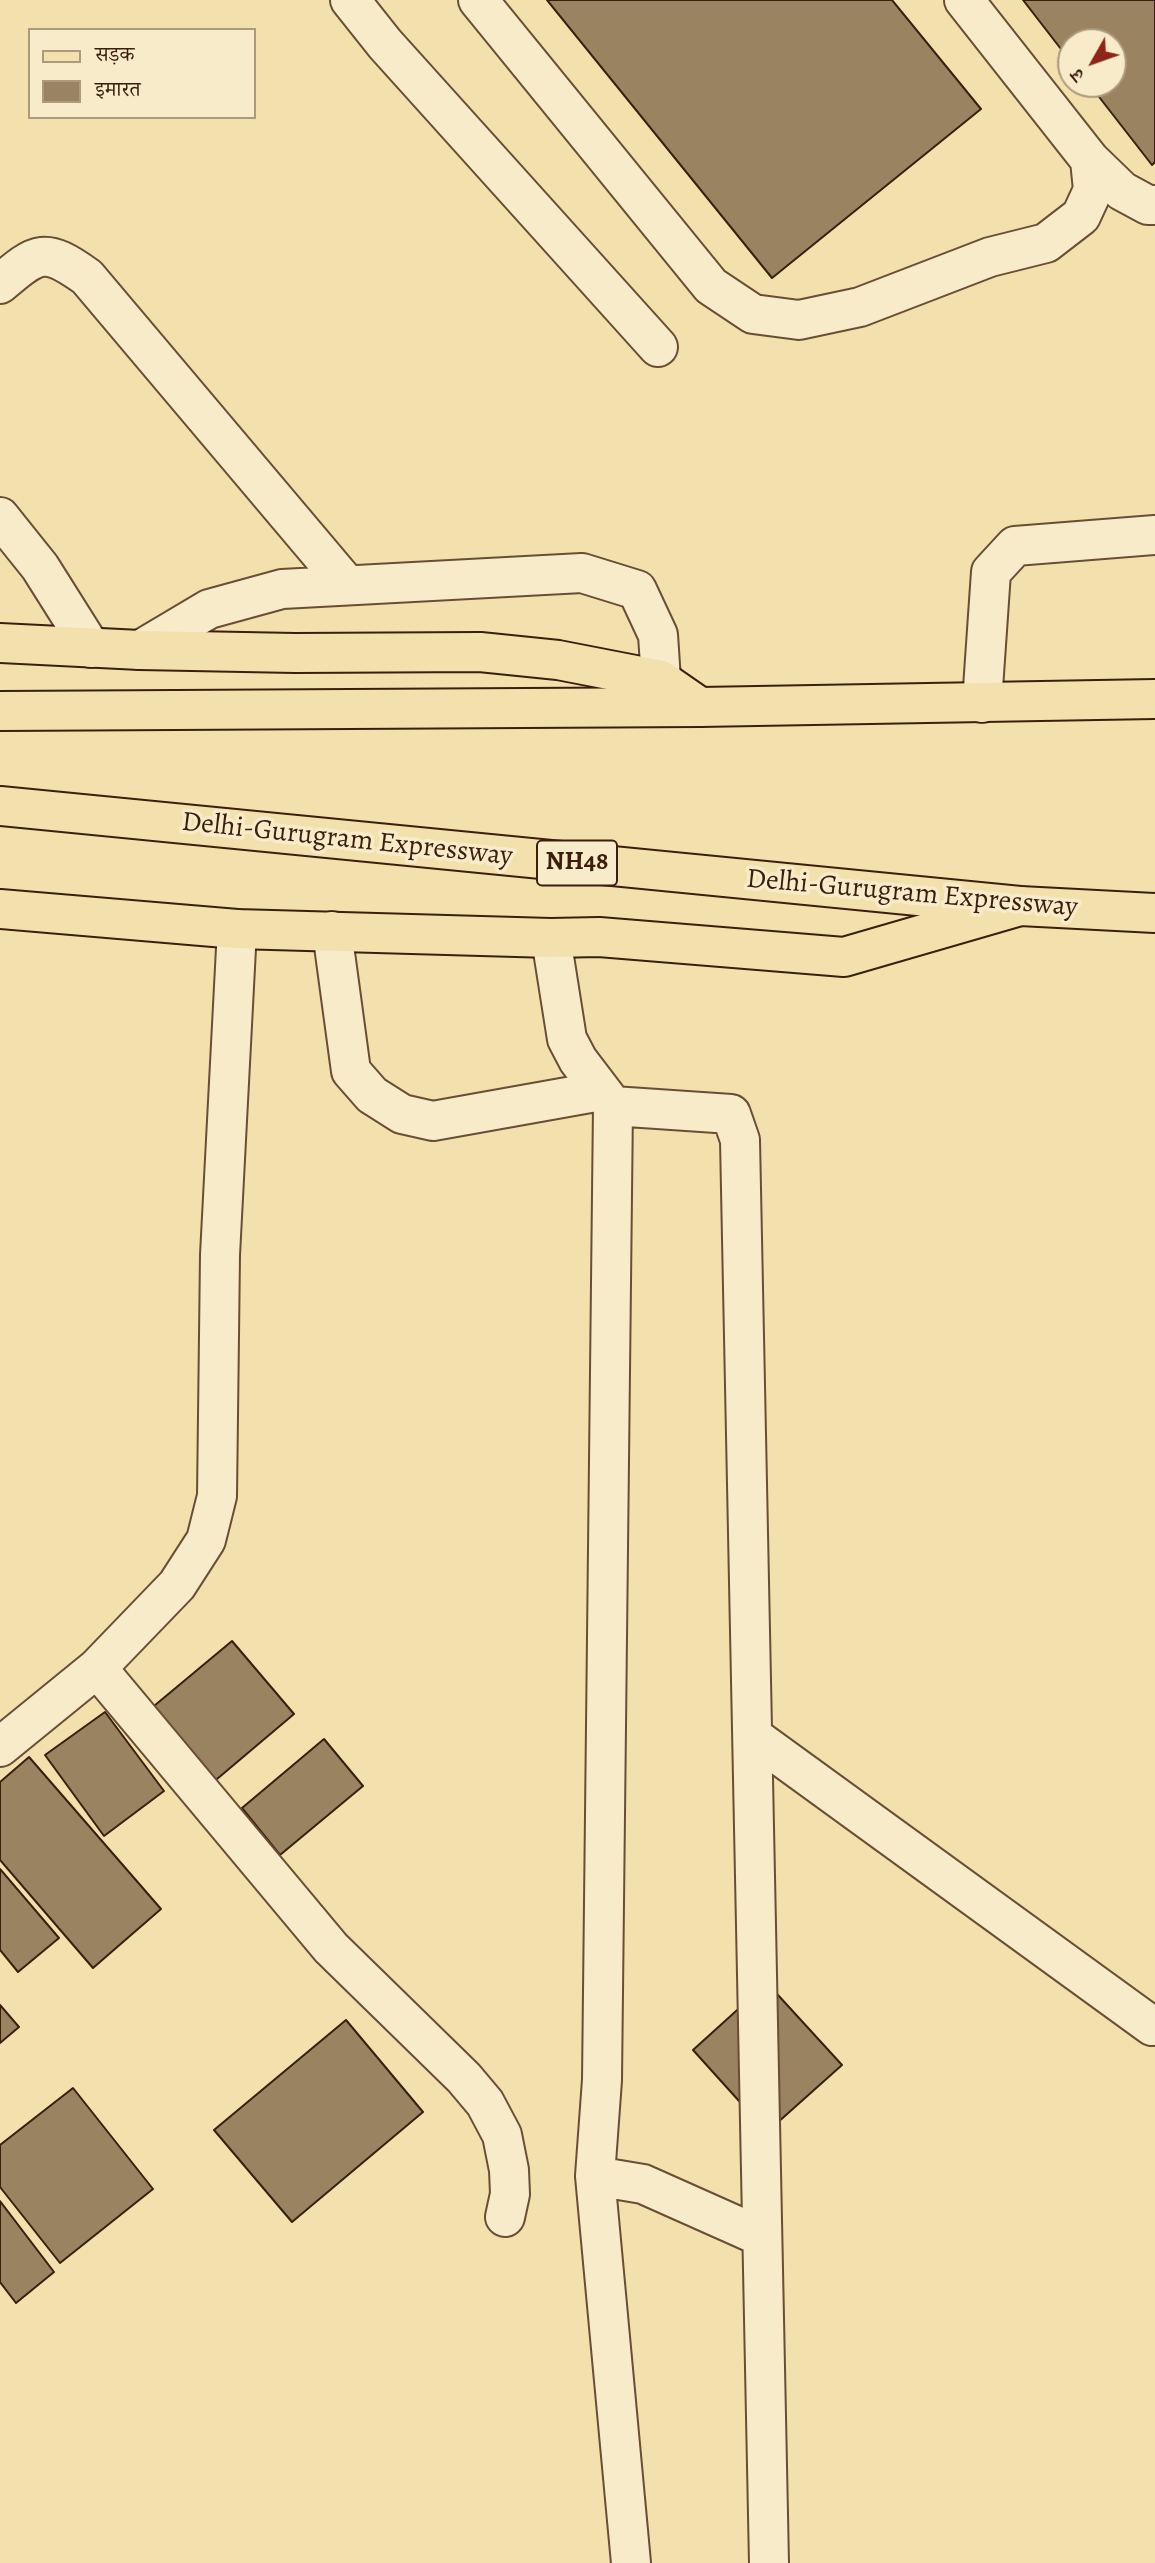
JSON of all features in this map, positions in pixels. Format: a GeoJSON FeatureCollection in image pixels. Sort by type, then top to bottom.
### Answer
{"type":"FeatureCollection","features":[{"type":"Feature","properties":{"kind":"main road"},"geometry":{"type":"LineString","coordinates":[[0,643],[140,650],[480,652],[558,660],[661,680],[700,707]]}},
{"type":"Feature","properties":{"kind":"main road"},"geometry":{"type":"LineString","coordinates":[[0,710],[700,707],[1155,699]]}},
{"type":"Feature","properties":{"kind":"main road","name":"Delhi-Gurugram Expressway"},"geometry":{"type":"LineString","coordinates":[[0,806],[1020,906],[1155,913]]}},
{"type":"Feature","properties":{"kind":"main road"},"geometry":{"type":"LineString","coordinates":[[0,909],[237,929],[599,937],[844,957],[1020,906]]}},
{"type":"Feature","properties":{"kind":"street"},"geometry":{"type":"LineString","coordinates":[[349,0],[385,44],[658,347]]}},
{"type":"Feature","properties":{"kind":"street"},"geometry":{"type":"LineString","coordinates":[[478,0],[711,286],[753,314],[799,320],[860,307],[990,257],[1046,243],[1081,216],[1093,190],[1090,160]]}},
{"type":"Feature","properties":{"kind":"street"},"geometry":{"type":"LineString","coordinates":[[964,0],[1090,160],[1122,191],[1148,205],[1155,205]]}},
{"type":"Feature","properties":{"kind":"street"},"geometry":{"type":"LineString","coordinates":[[0,284],[26,261],[45,255],[66,263],[87,277],[347,585]]}},
{"type":"Feature","properties":{"kind":"street"},"geometry":{"type":"LineString","coordinates":[[0,517],[40,567],[91,648]]}},
{"type":"Feature","properties":{"kind":"street"},"geometry":{"type":"LineString","coordinates":[[982,703],[991,572],[1015,547],[1155,535]]}},
{"type":"Feature","properties":{"kind":"street"},"geometry":{"type":"LineString","coordinates":[[140,650],[209,609],[282,589],[582,573],[637,590],[658,635],[661,680]]}},
{"type":"Feature","properties":{"kind":"street"},"geometry":{"type":"LineString","coordinates":[[0,1747],[97,1668],[177,1585],[206,1540],[217,1496],[220,1255],[237,929]]}},
{"type":"Feature","properties":{"kind":"street"},"geometry":{"type":"LineString","coordinates":[[332,931],[351,1071],[372,1096],[402,1114],[433,1121],[607,1099],[731,1114],[740,1140],[769,2563]]}},
{"type":"Feature","properties":{"kind":"street"},"geometry":{"type":"LineString","coordinates":[[551,938],[566,1035],[578,1060],[607,1099],[602,2080],[595,2176],[631,2563]]}},
{"type":"Feature","properties":{"kind":"street"},"geometry":{"type":"LineString","coordinates":[[97,1668],[331,1948],[464,2078],[485,2103],[502,2135],[509,2170],[510,2194],[505,2217]]}},
{"type":"Feature","properties":{"kind":"street"},"geometry":{"type":"LineString","coordinates":[[754,1737],[1152,2026]]}},
{"type":"Feature","properties":{"kind":"street"},"geometry":{"type":"LineString","coordinates":[[595,2176],[643,2184],[762,2237]]}},
{"type":"Feature","properties":{"kind":"building"},"geometry":{"type":"Polygon","coordinates":[[[547,0],[892,0],[981,109],[772,278],[547,0]]]}},
{"type":"Feature","properties":{"kind":"building"},"geometry":{"type":"Polygon","coordinates":[[[1023,0],[1155,0],[1155,162],[1152,165],[1100,98],[1127,98],[1127,28],[1057,28],[1057,44],[1023,0]]]}},
{"type":"Feature","properties":{"kind":"building"},"geometry":{"type":"Polygon","coordinates":[[[232,1641],[294,1714],[204,1790],[142,1716],[232,1641]]]}},
{"type":"Feature","properties":{"kind":"building"},"geometry":{"type":"Polygon","coordinates":[[[105,1712],[164,1791],[104,1836],[45,1755],[105,1712]]]}},
{"type":"Feature","properties":{"kind":"building"},"geometry":{"type":"Polygon","coordinates":[[[324,1739],[363,1786],[280,1855],[242,1808],[324,1739]]]}},
{"type":"Feature","properties":{"kind":"building"},"geometry":{"type":"Polygon","coordinates":[[[29,1757],[161,1909],[93,1968],[0,1860],[0,1782],[29,1757]]]}},
{"type":"Feature","properties":{"kind":"building"},"geometry":{"type":"Polygon","coordinates":[[[0,1869],[59,1938],[18,1972],[0,1950],[0,1869]]]}},
{"type":"Feature","properties":{"kind":"building"},"geometry":{"type":"Polygon","coordinates":[[[767,1983],[842,2065],[767,2132],[693,2050],[767,1983]]]}},
{"type":"Feature","properties":{"kind":"building"},"geometry":{"type":"Polygon","coordinates":[[[0,2005],[19,2027],[0,2043],[0,2005]]]}},
{"type":"Feature","properties":{"kind":"building"},"geometry":{"type":"Polygon","coordinates":[[[346,2020],[423,2112],[292,2222],[214,2130],[346,2020]]]}},
{"type":"Feature","properties":{"kind":"building"},"geometry":{"type":"Polygon","coordinates":[[[73,2088],[153,2189],[60,2263],[0,2187],[0,2145],[73,2088]]]}},
{"type":"Feature","properties":{"kind":"building"},"geometry":{"type":"Polygon","coordinates":[[[0,2201],[54,2272],[16,2303],[0,2282],[0,2201]]]}}]}
